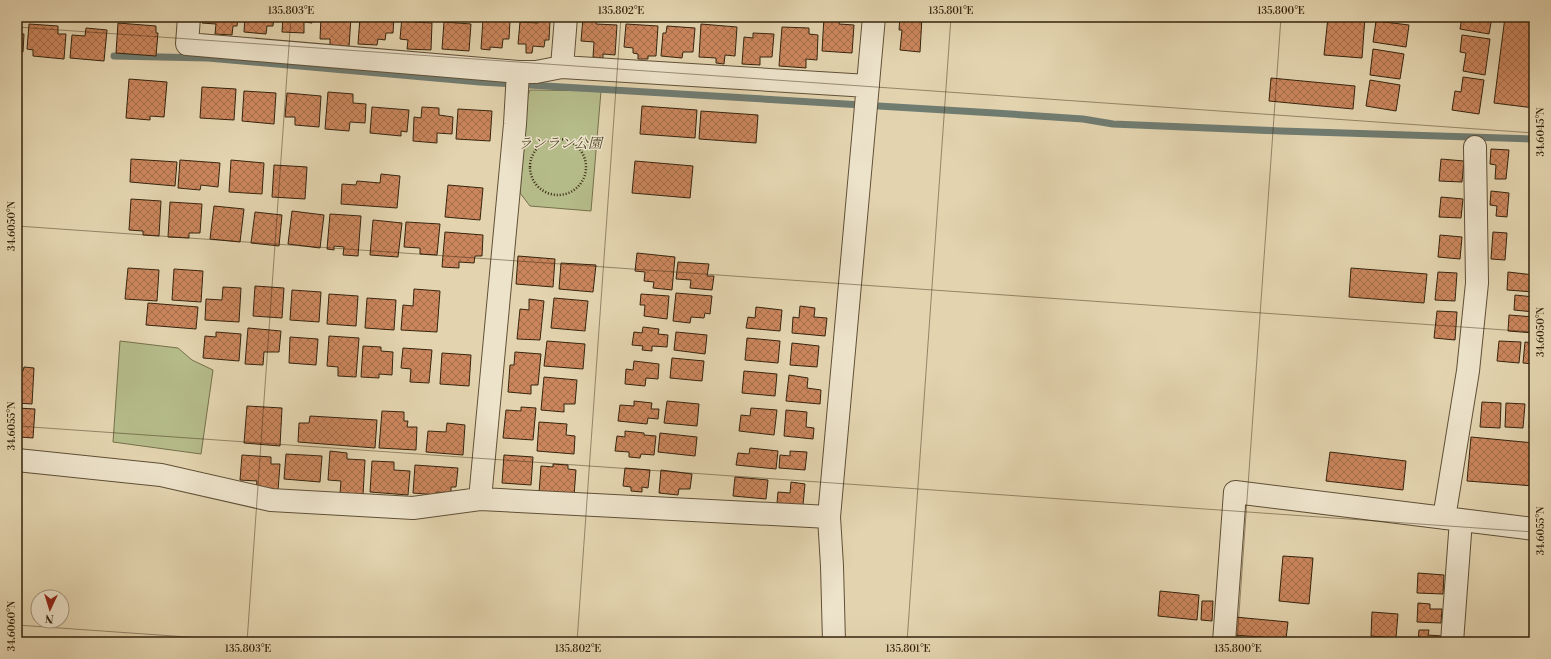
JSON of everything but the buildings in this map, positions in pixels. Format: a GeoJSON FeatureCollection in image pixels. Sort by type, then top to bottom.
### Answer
{"type":"FeatureCollection","features":[{"type":"Feature","properties":{"kind":"street"},"geometry":{"type":"LineString","coordinates":[[189,17],[187,44],[518,83],[536,72],[562,67],[867,100]]}},
{"type":"Feature","properties":{"kind":"street"},"geometry":{"type":"LineString","coordinates":[[562,67],[566,17]]}},
{"type":"Feature","properties":{"kind":"street"},"geometry":{"type":"LineString","coordinates":[[834,642],[829,517],[874,17]]}},
{"type":"Feature","properties":{"kind":"street"},"geometry":{"type":"LineString","coordinates":[[480,499],[518,83]]}},
{"type":"Feature","properties":{"kind":"street"},"geometry":{"type":"LineString","coordinates":[[1452,642],[1453,519],[1477,283],[1475,147]]}},
{"type":"Feature","properties":{"kind":"street"},"geometry":{"type":"LineString","coordinates":[[17,460],[161,475],[271,500],[413,508],[480,499],[829,517]]}},
{"type":"Feature","properties":{"kind":"street"},"geometry":{"type":"LineString","coordinates":[[1224,642],[1234,492],[1534,529]]}},
{"type":"Feature","properties":{"kind":"path"},"geometry":{"type":"LineString","coordinates":[[559,138],[570,141],[579,148],[585,158],[586,168],[584,180],[577,188],[567,194],[556,196],[545,193],[536,186],[530,176],[529,165],[532,154],[538,145],[548,140],[559,138]]}},
{"type":"Feature","properties":{"kind":"green space","name":"ランラン公園"},"geometry":{"type":"Polygon","coordinates":[[[530,90],[601,91],[591,211],[530,206],[520,193],[528,95],[530,90]]]}},
{"type":"Feature","properties":{"kind":"green space"},"geometry":{"type":"Polygon","coordinates":[[[120,341],[178,348],[192,360],[213,370],[201,454],[113,442],[120,341]]]}},
{"type":"Feature","properties":{"kind":"waterway"},"geometry":{"type":"LineString","coordinates":[[114,56],[208,58],[480,82],[995,113],[1083,119],[1113,124],[1534,139]]}}]}
